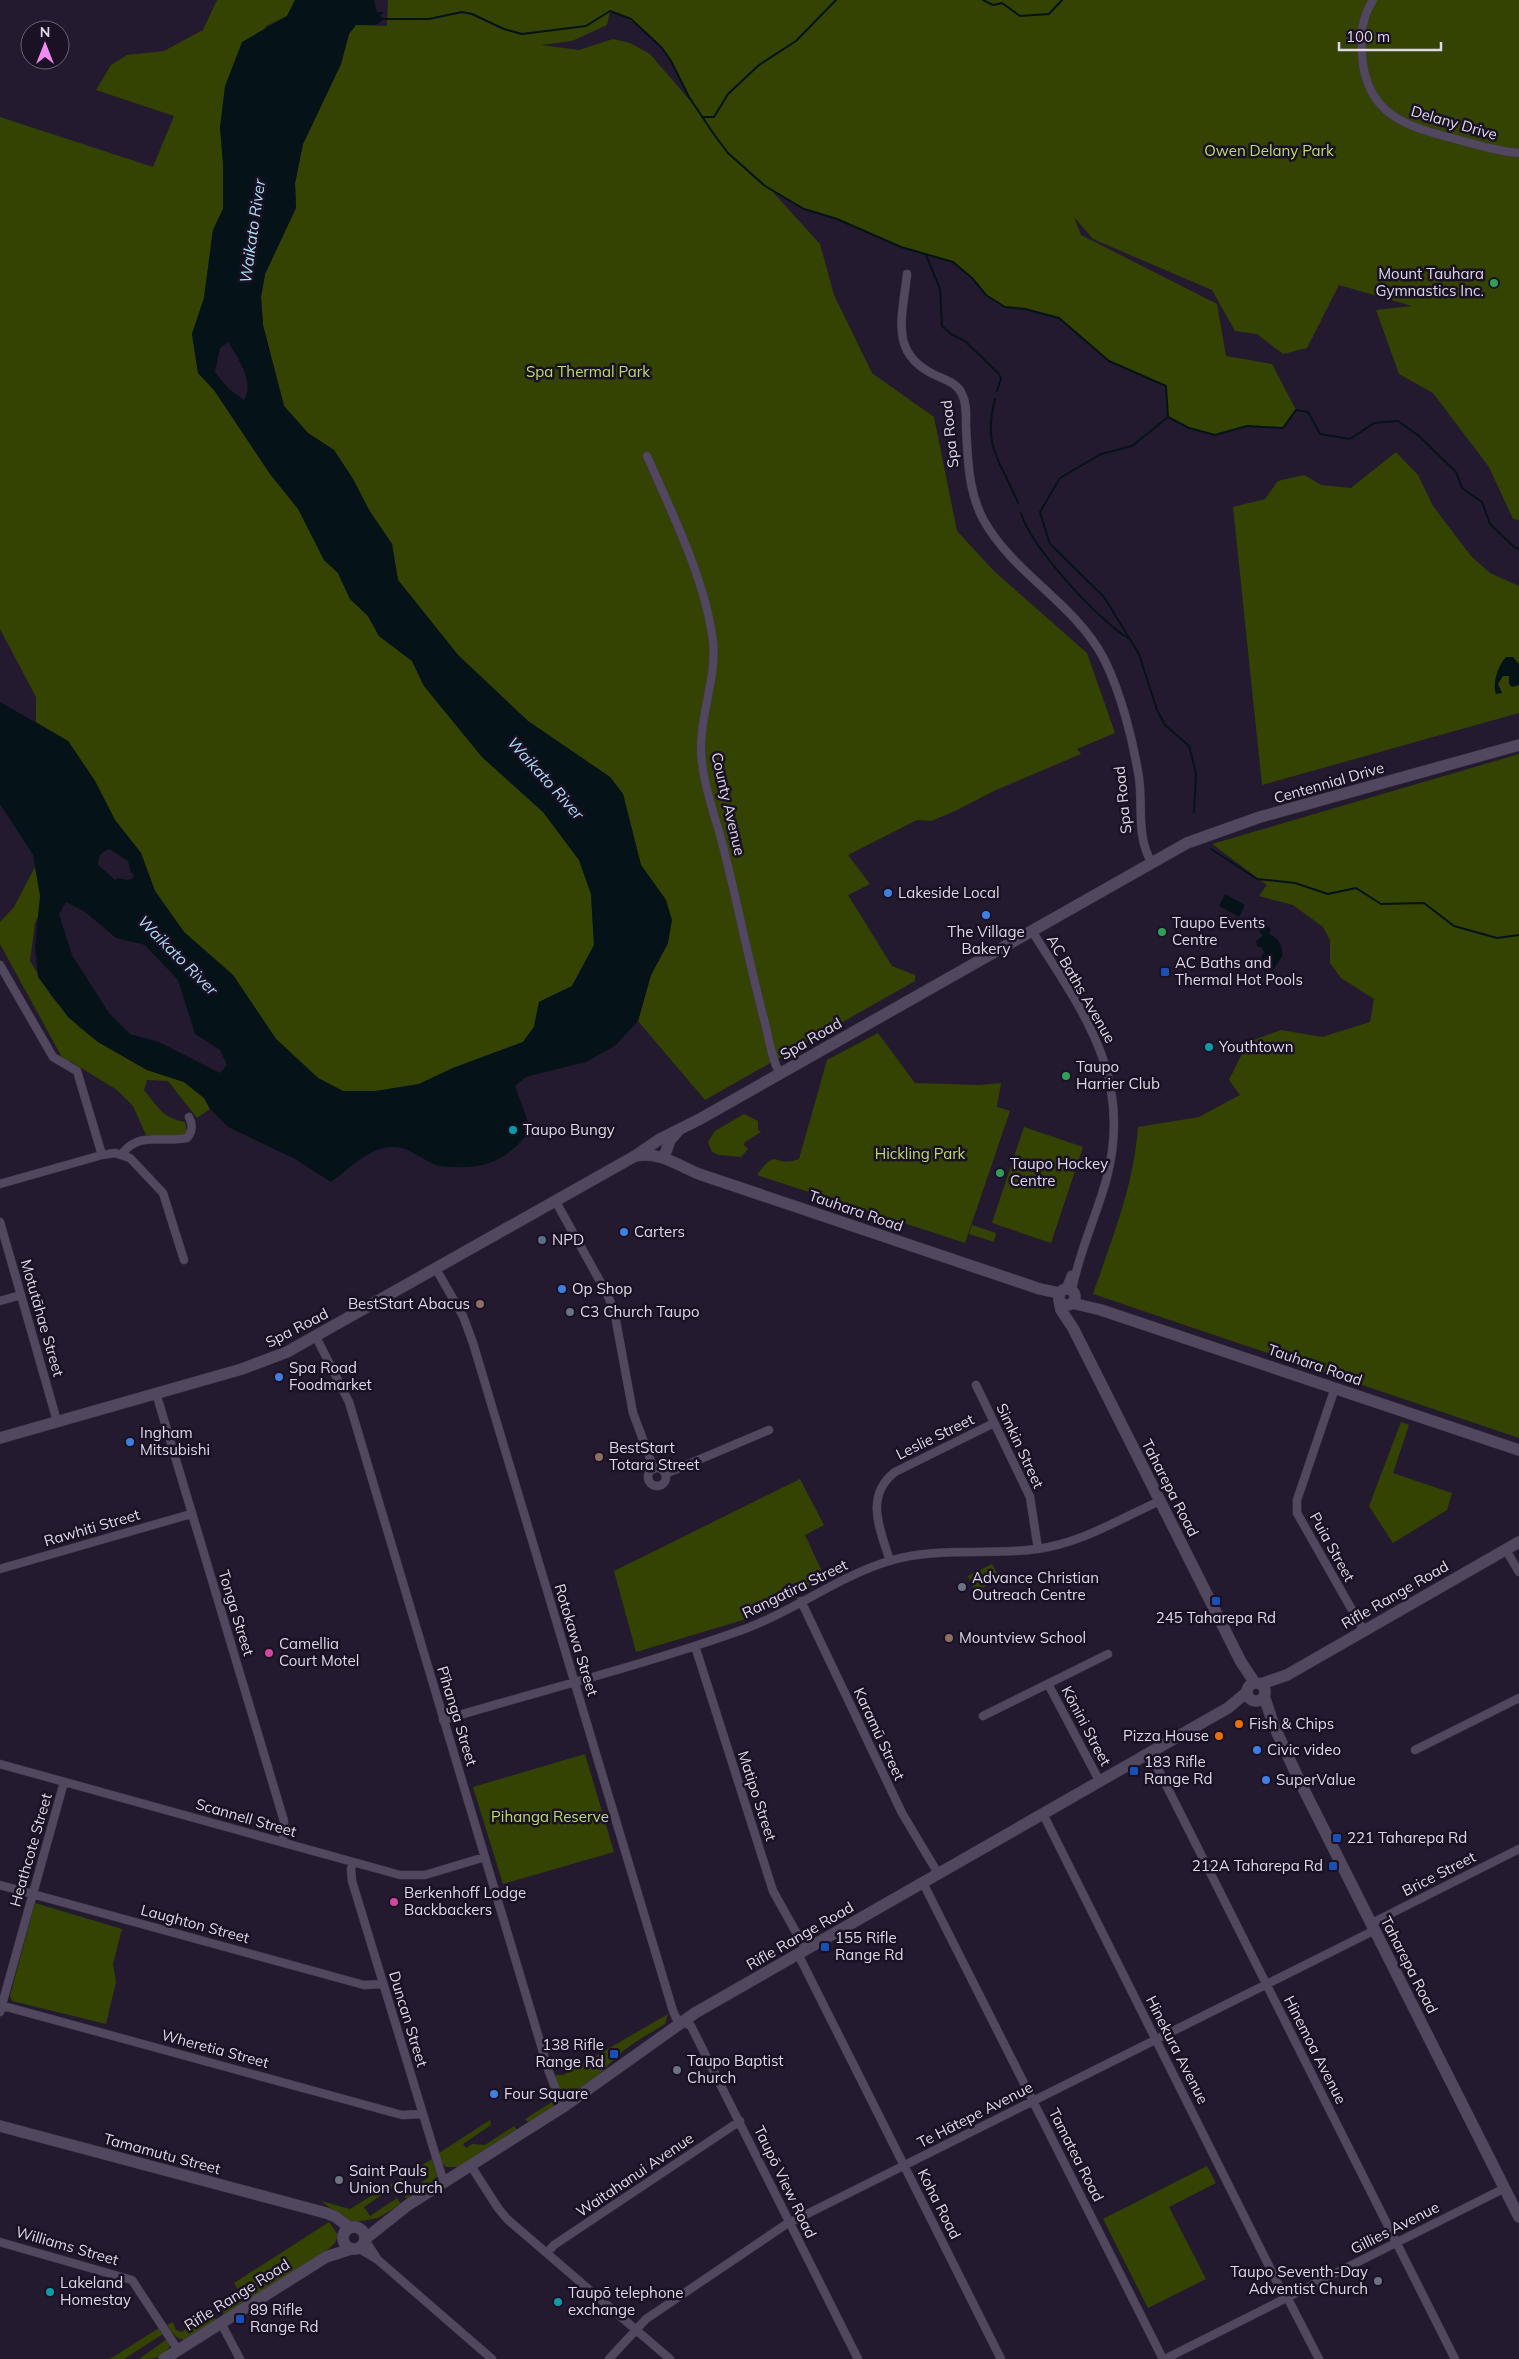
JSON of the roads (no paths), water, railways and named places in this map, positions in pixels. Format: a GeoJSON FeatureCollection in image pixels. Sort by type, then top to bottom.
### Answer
{"type":"FeatureCollection","features":[{"type":"Feature","properties":{"kind":"street","name":"Delany Drive"},"geometry":{"type":"LineString","coordinates":[[1373,0],[1365,13],[1361,29],[1363,66],[1368,90],[1379,104],[1398,120],[1418,130],[1519,153]]}},
{"type":"Feature","properties":{"kind":"street","name":"Spa Road"},"geometry":{"type":"LineString","coordinates":[[0,1438],[266,1361],[316,1337],[556,1202],[635,1156],[649,1145],[780,1074],[1152,863],[1143,842],[1139,778],[1120,698],[1104,659],[1090,636],[1064,607],[1002,546],[980,513],[969,478],[965,405],[962,393],[954,384],[916,365],[902,343],[907,274]]}},
{"type":"Feature","properties":{"kind":"street","name":"County Avenue"},"geometry":{"type":"LineString","coordinates":[[647,456],[678,526],[710,622],[712,652],[702,726],[701,752],[706,786],[725,852],[752,976],[780,1074]]}},
{"type":"Feature","properties":{"kind":"street","name":"Centennial Drive"},"geometry":{"type":"LineString","coordinates":[[1152,863],[1187,843],[1225,828],[1519,745]]}},
{"type":"Feature","properties":{"kind":"street","name":"AC Baths Avenue"},"geometry":{"type":"LineString","coordinates":[[1032,931],[1096,1038],[1106,1064],[1113,1097],[1114,1125],[1109,1167],[1067,1297]]}},
{"type":"Feature","properties":{"kind":"street"},"geometry":{"type":"LineString","coordinates":[[0,964],[53,1057],[77,1071],[102,1155]]}},
{"type":"Feature","properties":{"kind":"street"},"geometry":{"type":"LineString","coordinates":[[122,1154],[134,1142],[141,1140],[187,1138],[191,1133],[192,1124],[188,1117]]}},
{"type":"Feature","properties":{"kind":"street","name":"Spa Road"},"geometry":{"type":"LineString","coordinates":[[664,1157],[670,1140],[679,1130]]}},
{"type":"Feature","properties":{"kind":"street"},"geometry":{"type":"LineString","coordinates":[[0,1184],[102,1155],[122,1154],[135,1162],[163,1193],[184,1260]]}},
{"type":"Feature","properties":{"kind":"street"},"geometry":{"type":"LineString","coordinates":[[635,1156],[653,1155],[664,1157]]}},
{"type":"Feature","properties":{"kind":"street","name":"Tauhara Road"},"geometry":{"type":"LineString","coordinates":[[664,1157],[699,1174],[1519,1450]]}},
{"type":"Feature","properties":{"kind":"street"},"geometry":{"type":"LineString","coordinates":[[556,1202],[614,1310],[633,1413],[654,1469]]}},
{"type":"Feature","properties":{"kind":"street","name":"Motutāhae Street"},"geometry":{"type":"LineString","coordinates":[[0,1222],[57,1421]]}},
{"type":"Feature","properties":{"kind":"street","name":"Rotokawa Street"},"geometry":{"type":"LineString","coordinates":[[436,1269],[471,1334],[666,1992],[676,2018],[682,2021]]}},
{"type":"Feature","properties":{"kind":"street"},"geometry":{"type":"LineString","coordinates":[[0,1301],[21,1295]]}},
{"type":"Feature","properties":{"kind":"street","name":"Taharepa Road"},"geometry":{"type":"LineString","coordinates":[[1067,1297],[1064,1316],[1073,1328],[1160,1500],[1519,2217]]}},
{"type":"Feature","properties":{"kind":"street","name":"Pīhanga Street"},"geometry":{"type":"LineString","coordinates":[[316,1337],[349,1402],[549,2072],[563,2106]]}},
{"type":"Feature","properties":{"kind":"street","name":"Simkin Street"},"geometry":{"type":"LineString","coordinates":[[976,1385],[1030,1497],[1038,1549]]}},
{"type":"Feature","properties":{"kind":"street","name":"Puia Street"},"geometry":{"type":"LineString","coordinates":[[1335,1388],[1298,1500],[1297,1513],[1364,1631]]}},
{"type":"Feature","properties":{"kind":"street","name":"Tonga Street"},"geometry":{"type":"LineString","coordinates":[[156,1393],[284,1821],[283,1842]]}},
{"type":"Feature","properties":{"kind":"street","name":"Leslie Street"},"geometry":{"type":"LineString","coordinates":[[890,1560],[876,1512],[878,1494],[888,1478],[895,1472],[994,1423]]}},
{"type":"Feature","properties":{"kind":"street"},"geometry":{"type":"LineString","coordinates":[[665,1474],[769,1430]]}},
{"type":"Feature","properties":{"kind":"street"},"geometry":{"type":"LineString","coordinates":[[654,1469],[660,1469],[665,1474],[666,1479],[662,1484],[654,1485],[650,1482],[648,1477],[654,1469]]}},
{"type":"Feature","properties":{"kind":"street","name":"Rangatira Street"},"geometry":{"type":"LineString","coordinates":[[443,1720],[744,1630],[850,1576],[890,1560],[931,1553],[1006,1552],[1038,1549],[1086,1536],[1160,1500]]}},
{"type":"Feature","properties":{"kind":"street","name":"Rawhiti Street"},"geometry":{"type":"LineString","coordinates":[[0,1569],[191,1514]]}},
{"type":"Feature","properties":{"kind":"street","name":"Rifle Range Road"},"geometry":{"type":"LineString","coordinates":[[164,2359],[326,2257],[360,2244],[400,2211],[563,2106],[682,2021],[1519,1542]]}},
{"type":"Feature","properties":{"kind":"street"},"geometry":{"type":"LineString","coordinates":[[1506,1550],[1519,1572]]}},
{"type":"Feature","properties":{"kind":"street","name":"Karamū Street"},"geometry":{"type":"LineString","coordinates":[[801,1601],[902,1813],[939,1875]]}},
{"type":"Feature","properties":{"kind":"street","name":"Matipo Street"},"geometry":{"type":"LineString","coordinates":[[695,1646],[773,1891],[802,1952]]}},
{"type":"Feature","properties":{"kind":"street","name":"Kōnini Street"},"geometry":{"type":"LineString","coordinates":[[983,1716],[1108,1654]]}},
{"type":"Feature","properties":{"kind":"street","name":"Kōnini Street"},"geometry":{"type":"LineString","coordinates":[[1048,1684],[1100,1782]]}},
{"type":"Feature","properties":{"kind":"street"},"geometry":{"type":"LineString","coordinates":[[1414,1750],[1519,1698]]}},
{"type":"Feature","properties":{"kind":"street","name":"Hinemoa Avenue"},"geometry":{"type":"LineString","coordinates":[[1150,1753],[1454,2359]]}},
{"type":"Feature","properties":{"kind":"street","name":"Scannell Street"},"geometry":{"type":"LineString","coordinates":[[0,1764],[412,1877],[485,1857]]}},
{"type":"Feature","properties":{"kind":"street","name":"Heathcote Street"},"geometry":{"type":"LineString","coordinates":[[1,2007],[64,1782]]}},
{"type":"Feature","properties":{"kind":"street","name":"Hinekura Avenue"},"geometry":{"type":"LineString","coordinates":[[1043,1814],[1286,2298],[1319,2359]]}},
{"type":"Feature","properties":{"kind":"street","name":"Brice Street"},"geometry":{"type":"LineString","coordinates":[[1373,1926],[1519,1849]]}},
{"type":"Feature","properties":{"kind":"street","name":"Duncan Street"},"geometry":{"type":"LineString","coordinates":[[353,1862],[351,1875],[444,2183]]}},
{"type":"Feature","properties":{"kind":"street","name":"Tamatea Road"},"geometry":{"type":"LineString","coordinates":[[924,1883],[1164,2359]]}},
{"type":"Feature","properties":{"kind":"street","name":"Laughton Street"},"geometry":{"type":"LineString","coordinates":[[0,1885],[364,1985],[383,1984]]}},
{"type":"Feature","properties":{"kind":"street","name":"Te Hātepe Avenue"},"geometry":{"type":"LineString","coordinates":[[609,2359],[636,2329],[657,2311],[790,2222],[1266,1984],[1373,1926]]}},
{"type":"Feature","properties":{"kind":"street","name":"Koha Road"},"geometry":{"type":"LineString","coordinates":[[802,1952],[904,2166],[1001,2359]]}},
{"type":"Feature","properties":{"kind":"street","name":"Wheretia Street"},"geometry":{"type":"LineString","coordinates":[[1,2007],[402,2114],[423,2114]]}},
{"type":"Feature","properties":{"kind":"street","name":"Taupō View Road"},"geometry":{"type":"LineString","coordinates":[[682,2021],[691,2026],[858,2359]]}},
{"type":"Feature","properties":{"kind":"street","name":"Waitahanui Avenue"},"geometry":{"type":"LineString","coordinates":[[547,2253],[554,2245],[740,2121]]}},
{"type":"Feature","properties":{"kind":"street","name":"Tamamutu Street"},"geometry":{"type":"LineString","coordinates":[[0,2126],[336,2217],[348,2233]]}},
{"type":"Feature","properties":{"kind":"street"},"geometry":{"type":"LineString","coordinates":[[471,2166],[498,2208],[670,2359]]}},
{"type":"Feature","properties":{"kind":"street","name":"Gillies Avenue"},"geometry":{"type":"LineString","coordinates":[[1164,2359],[1505,2188]]}},
{"type":"Feature","properties":{"kind":"street","name":"Rifle Range Road"},"geometry":{"type":"LineString","coordinates":[[326,2257],[348,2233],[400,2211]]}},
{"type":"Feature","properties":{"kind":"street"},"geometry":{"type":"LineString","coordinates":[[360,2244],[363,2232],[348,2233],[346,2245],[360,2244],[492,2359]]}},
{"type":"Feature","properties":{"kind":"street","name":"Williams Street"},"geometry":{"type":"LineString","coordinates":[[0,2242],[132,2280],[178,2350]]}},
{"type":"Feature","properties":{"kind":"street"},"geometry":{"type":"LineString","coordinates":[[221,2323],[240,2359]]}},
{"type":"Feature","properties":{"kind":"water","name":"Waikato River"},"geometry":{"type":"Polygon","coordinates":[[[295,0],[374,0],[377,12],[384,12],[380,16],[384,19],[376,25],[356,25],[349,34],[341,64],[303,144],[295,183],[296,208],[265,274],[261,297],[263,325],[284,406],[308,433],[334,450],[353,479],[369,510],[392,544],[398,580],[458,655],[528,721],[610,777],[623,794],[641,865],[666,900],[672,920],[668,943],[651,975],[638,1021],[616,1045],[586,1062],[526,1077],[515,1086],[531,1130],[507,1154],[479,1166],[448,1167],[436,1165],[405,1149],[385,1148],[360,1160],[331,1182],[295,1159],[228,1127],[210,1109],[204,1098],[184,1082],[147,1070],[98,1042],[68,1017],[38,977],[35,946],[40,896],[33,855],[0,804],[0,702],[68,741],[95,781],[115,820],[141,853],[155,891],[184,932],[233,975],[276,1039],[318,1078],[343,1091],[376,1091],[419,1084],[453,1068],[523,1042],[534,1027],[539,1002],[572,986],[594,945],[591,894],[579,860],[543,812],[482,757],[424,686],[412,661],[379,636],[368,616],[350,599],[338,573],[324,560],[298,509],[270,474],[214,390],[198,373],[192,334],[204,298],[213,230],[223,209],[223,163],[220,127],[225,86],[242,42],[287,16],[295,0]],[[228,342],[220,348],[215,372],[229,389],[244,400],[248,385],[244,370],[228,342]],[[109,849],[99,857],[98,865],[115,880],[118,878],[128,880],[133,878],[134,875],[131,873],[128,861],[109,849]],[[66,902],[59,914],[72,955],[109,1013],[130,1034],[159,1042],[220,1073],[227,1065],[220,1050],[195,1034],[178,980],[145,945],[116,938],[85,912],[66,902]]]}},
{"type":"Feature","properties":{"kind":"water"},"geometry":{"type":"Polygon","coordinates":[[[1506,657],[1513,657],[1519,664],[1519,685],[1512,687],[1509,684],[1509,676],[1503,676],[1498,684],[1502,693],[1496,694],[1496,675],[1506,657]]]}},
{"type":"Feature","properties":{"kind":"water"},"geometry":{"type":"Polygon","coordinates":[[[1225,894],[1245,905],[1239,917],[1219,906],[1225,894]]]}},
{"type":"Feature","properties":{"kind":"water"},"geometry":{"type":"Polygon","coordinates":[[[1265,925],[1271,929],[1269,934],[1279,942],[1283,955],[1273,970],[1264,971],[1261,957],[1264,953],[1262,948],[1257,946],[1256,941],[1263,936],[1259,931],[1265,925]]]}},
{"type":"Feature","properties":{"kind":"waterway"},"geometry":{"type":"LineString","coordinates":[[702,117],[714,117],[728,94],[759,65],[796,41],[836,0]]}},
{"type":"Feature","properties":{"kind":"waterway"},"geometry":{"type":"LineString","coordinates":[[983,0],[993,5],[1002,3],[1020,16],[1049,14],[1062,0]]}},
{"type":"Feature","properties":{"kind":"waterway"},"geometry":{"type":"LineString","coordinates":[[383,19],[429,19],[462,12],[472,14],[504,29],[522,34],[586,26],[610,11],[631,19],[662,48],[671,61],[689,97],[728,153],[765,186],[804,209],[837,219],[901,247],[953,262],[972,278],[986,295],[1005,307],[1025,309],[1059,318],[1109,361],[1166,386],[1168,417]]}},
{"type":"Feature","properties":{"kind":"waterway"},"geometry":{"type":"LineString","coordinates":[[926,255],[940,289],[942,326],[951,334],[965,341],[999,374],[1001,379],[997,391]]}},
{"type":"Feature","properties":{"kind":"waterway"},"geometry":{"type":"LineString","coordinates":[[995,399],[991,430],[992,442],[995,454],[1018,503]]}},
{"type":"Feature","properties":{"kind":"waterway"},"geometry":{"type":"LineString","coordinates":[[1168,417],[1189,428],[1215,435],[1247,426],[1283,428],[1296,410],[1308,412],[1320,434],[1350,439],[1374,423],[1398,421],[1419,436],[1456,472],[1462,488],[1482,502],[1490,524],[1514,547],[1519,549]]}},
{"type":"Feature","properties":{"kind":"waterway"},"geometry":{"type":"LineString","coordinates":[[1168,417],[1132,446],[1101,454],[1060,478],[1040,512],[1050,544],[1104,597],[1139,654],[1157,710],[1165,725],[1189,746],[1196,773],[1194,812]]}},
{"type":"Feature","properties":{"kind":"waterway"},"geometry":{"type":"LineString","coordinates":[[1021,513],[1038,544],[1067,581],[1100,615],[1128,638]]}},
{"type":"Feature","properties":{"kind":"waterway"},"geometry":{"type":"LineString","coordinates":[[1211,849],[1257,879],[1295,883],[1328,894],[1356,888],[1381,904],[1424,903],[1454,926],[1497,938],[1519,935]]}},
{"type":"Feature","properties":{"kind":"place","name":"Mount Tauhara Gymnastics Inc."},"geometry":{"type":"Point","coordinates":[1494,283]}},
{"type":"Feature","properties":{"kind":"place","name":"Lakeside Local"},"geometry":{"type":"Point","coordinates":[888,893]}},
{"type":"Feature","properties":{"kind":"place","name":"The Village Bakery"},"geometry":{"type":"Point","coordinates":[986,915]}},
{"type":"Feature","properties":{"kind":"place","name":"Taupo Events Centre"},"geometry":{"type":"Point","coordinates":[1162,932]}},
{"type":"Feature","properties":{"kind":"place","name":"AC Baths and Thermal Hot Pools"},"geometry":{"type":"Point","coordinates":[1165,972]}},
{"type":"Feature","properties":{"kind":"place","name":"Youthtown"},"geometry":{"type":"Point","coordinates":[1209,1047]}},
{"type":"Feature","properties":{"kind":"place","name":"Taupo Harrier Club"},"geometry":{"type":"Point","coordinates":[1066,1076]}},
{"type":"Feature","properties":{"kind":"place","name":"Taupo Bungy"},"geometry":{"type":"Point","coordinates":[513,1130]}},
{"type":"Feature","properties":{"kind":"place","name":"Taupo Hockey Centre"},"geometry":{"type":"Point","coordinates":[1000,1173]}},
{"type":"Feature","properties":{"kind":"place","name":"Carters"},"geometry":{"type":"Point","coordinates":[624,1232]}},
{"type":"Feature","properties":{"kind":"place","name":"NPD"},"geometry":{"type":"Point","coordinates":[542,1240]}},
{"type":"Feature","properties":{"kind":"place","name":"Op Shop"},"geometry":{"type":"Point","coordinates":[562,1289]}},
{"type":"Feature","properties":{"kind":"place","name":"BestStart Abacus"},"geometry":{"type":"Point","coordinates":[480,1304]}},
{"type":"Feature","properties":{"kind":"place","name":"C3 Church Taupo"},"geometry":{"type":"Point","coordinates":[570,1312]}},
{"type":"Feature","properties":{"kind":"place","name":"Spa Road Foodmarket"},"geometry":{"type":"Point","coordinates":[279,1377]}},
{"type":"Feature","properties":{"kind":"place","name":"Ingham Mitsubishi"},"geometry":{"type":"Point","coordinates":[130,1442]}},
{"type":"Feature","properties":{"kind":"place","name":"BestStart Totara Street"},"geometry":{"type":"Point","coordinates":[599,1457]}},
{"type":"Feature","properties":{"kind":"place","name":"Advance Christian Outreach Centre"},"geometry":{"type":"Point","coordinates":[962,1587]}},
{"type":"Feature","properties":{"kind":"place","name":"245 Taharepa Rd"},"geometry":{"type":"Point","coordinates":[1216,1601]}},
{"type":"Feature","properties":{"kind":"place","name":"Mountview School"},"geometry":{"type":"Point","coordinates":[949,1638]}},
{"type":"Feature","properties":{"kind":"place","name":"Camellia Court Motel"},"geometry":{"type":"Point","coordinates":[269,1653]}},
{"type":"Feature","properties":{"kind":"place","name":"Fish & Chips"},"geometry":{"type":"Point","coordinates":[1239,1724]}},
{"type":"Feature","properties":{"kind":"place","name":"Pizza House"},"geometry":{"type":"Point","coordinates":[1219,1736]}},
{"type":"Feature","properties":{"kind":"place","name":"Civic video"},"geometry":{"type":"Point","coordinates":[1257,1750]}},
{"type":"Feature","properties":{"kind":"place","name":"183 Rifle Range Rd"},"geometry":{"type":"Point","coordinates":[1134,1771]}},
{"type":"Feature","properties":{"kind":"place","name":"SuperValue"},"geometry":{"type":"Point","coordinates":[1266,1780]}},
{"type":"Feature","properties":{"kind":"place","name":"221 Taharepa Rd"},"geometry":{"type":"Point","coordinates":[1337,1838]}},
{"type":"Feature","properties":{"kind":"place","name":"212A Taharepa Rd"},"geometry":{"type":"Point","coordinates":[1333,1866]}},
{"type":"Feature","properties":{"kind":"place","name":"Berkenhoff Lodge Backbackers"},"geometry":{"type":"Point","coordinates":[394,1902]}},
{"type":"Feature","properties":{"kind":"place","name":"155 Rifle Range Rd"},"geometry":{"type":"Point","coordinates":[825,1947]}},
{"type":"Feature","properties":{"kind":"place","name":"138 Rifle Range Rd"},"geometry":{"type":"Point","coordinates":[614,2054]}},
{"type":"Feature","properties":{"kind":"place","name":"Taupo Baptist Church"},"geometry":{"type":"Point","coordinates":[677,2070]}},
{"type":"Feature","properties":{"kind":"place","name":"Four Square"},"geometry":{"type":"Point","coordinates":[494,2094]}},
{"type":"Feature","properties":{"kind":"place","name":"Saint Pauls Union Church"},"geometry":{"type":"Point","coordinates":[339,2180]}},
{"type":"Feature","properties":{"kind":"place","name":"Taupo Seventh-Day Adventist Church"},"geometry":{"type":"Point","coordinates":[1378,2281]}},
{"type":"Feature","properties":{"kind":"place","name":"Lakeland Homestay"},"geometry":{"type":"Point","coordinates":[50,2292]}},
{"type":"Feature","properties":{"kind":"place","name":"Taupō telephone exchange"},"geometry":{"type":"Point","coordinates":[558,2302]}},
{"type":"Feature","properties":{"kind":"place","name":"89 Rifle Range Rd"},"geometry":{"type":"Point","coordinates":[240,2319]}},
{"type":"Feature","properties":{"kind":"park label","name":"Owen Delany Park"},"geometry":{"type":"Point","coordinates":[1269,151]}},
{"type":"Feature","properties":{"kind":"park label","name":"Spa Thermal Park"},"geometry":{"type":"Point","coordinates":[588,372]}},
{"type":"Feature","properties":{"kind":"park label","name":"Hickling Park"},"geometry":{"type":"Point","coordinates":[920,1154]}},
{"type":"Feature","properties":{"kind":"park label","name":"Pihanga Reserve"},"geometry":{"type":"Point","coordinates":[550,1817]}}]}
